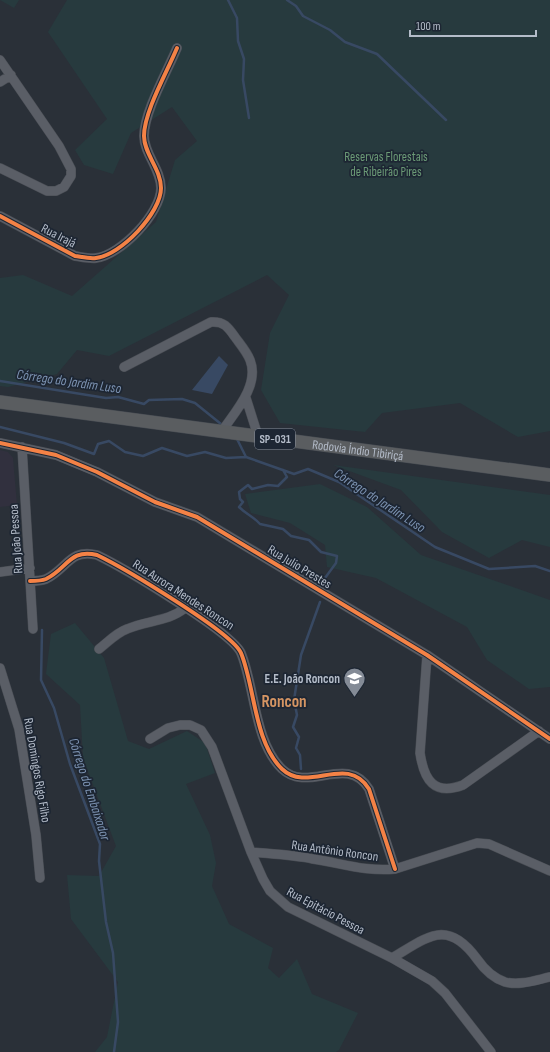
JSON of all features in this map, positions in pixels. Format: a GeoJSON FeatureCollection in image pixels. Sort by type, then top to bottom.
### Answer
{"type":"FeatureCollection","features":[{"type":"Feature","properties":{"kind":"highway","name":"Rodovia Índio Tibiriçá"},"geometry":{"type":"LineString","coordinates":[[0,402],[550,475]]}},
{"type":"Feature","properties":{"kind":"street","name":"Rua Irajá"},"geometry":{"type":"LineString","coordinates":[[0,216],[76,256],[87,258],[106,256],[131,237],[151,216],[158,202],[161,188],[160,178],[144,137],[147,118],[177,48]]}},
{"type":"Feature","properties":{"kind":"street"},"geometry":{"type":"LineString","coordinates":[[0,60],[59,146],[71,169],[71,176],[64,187],[56,191],[47,191],[0,168]]}},
{"type":"Feature","properties":{"kind":"street"},"geometry":{"type":"LineString","coordinates":[[0,82],[11,75]]}},
{"type":"Feature","properties":{"kind":"street"},"geometry":{"type":"LineString","coordinates":[[124,367],[211,322],[225,324],[250,359],[252,368],[246,398],[222,431]]}},
{"type":"Feature","properties":{"kind":"street"},"geometry":{"type":"LineString","coordinates":[[246,398],[258,436]]}},
{"type":"Feature","properties":{"kind":"street","name":"Rua Julio Prestes"},"geometry":{"type":"LineString","coordinates":[[0,443],[56,455],[78,463],[156,502],[197,517],[428,655],[550,739]]}},
{"type":"Feature","properties":{"kind":"street","name":"Rua João Pessoa"},"geometry":{"type":"LineString","coordinates":[[22,447],[33,629]]}},
{"type":"Feature","properties":{"kind":"street","name":"Rua Aurora Mendes Roncon"},"geometry":{"type":"LineString","coordinates":[[30,581],[47,578],[74,557],[87,553],[111,562],[224,633],[239,648],[245,664],[256,712],[267,746],[282,769],[297,778],[347,773],[356,775],[363,780],[369,789],[395,869]]}},
{"type":"Feature","properties":{"kind":"street"},"geometry":{"type":"LineString","coordinates":[[0,572],[30,568]]}},
{"type":"Feature","properties":{"kind":"street"},"geometry":{"type":"LineString","coordinates":[[99,649],[127,628],[170,618],[185,608]]}},
{"type":"Feature","properties":{"kind":"street"},"geometry":{"type":"LineString","coordinates":[[428,655],[420,753],[422,769],[427,779],[434,785],[443,789],[453,789],[463,785],[539,731]]}},
{"type":"Feature","properties":{"kind":"street","name":"Rua Domingos Rigo Filho"},"geometry":{"type":"LineString","coordinates":[[0,668],[19,729],[36,835],[40,878]]}},
{"type":"Feature","properties":{"kind":"street","name":"Rua Epitácio Pessoa"},"geometry":{"type":"LineString","coordinates":[[150,739],[168,728],[180,725],[190,725],[201,730],[212,747],[263,879],[270,891],[278,900],[343,935],[392,958],[432,981],[490,1052]]}},
{"type":"Feature","properties":{"kind":"street","name":"Rua Antônio Roncon"},"geometry":{"type":"LineString","coordinates":[[252,852],[312,859],[367,870],[395,869],[478,843],[488,844],[550,871]]}},
{"type":"Feature","properties":{"kind":"street"},"geometry":{"type":"LineString","coordinates":[[392,958],[426,938],[448,934],[458,938],[468,946],[483,967],[495,978],[506,982],[517,983],[550,977]]}},
{"type":"Feature","properties":{"kind":"shaded area"},"geometry":{"type":"Polygon","coordinates":[[[0,450],[8,452],[13,458],[17,505],[0,507],[0,450]]]}},
{"type":"Feature","properties":{"kind":"green space"},"geometry":{"type":"Polygon","coordinates":[[[0,0],[19,0],[14,8],[0,0]]]}},
{"type":"Feature","properties":{"kind":"green space","name":"Reservas Florestais de Ribeirão Pires"},"geometry":{"type":"Polygon","coordinates":[[[67,0],[550,0],[550,431],[518,437],[460,403],[382,413],[365,432],[280,423],[261,390],[270,333],[289,295],[267,275],[109,356],[77,350],[57,374],[8,387],[0,386],[0,278],[23,275],[72,296],[156,222],[175,160],[197,141],[172,107],[131,133],[113,174],[84,165],[75,150],[107,119],[48,32],[67,0]]]}},
{"type":"Feature","properties":{"kind":"green space"},"geometry":{"type":"Polygon","coordinates":[[[333,465],[550,495],[550,547],[522,540],[489,558],[442,532],[401,490],[333,465]]]}},
{"type":"Feature","properties":{"kind":"green space"},"geometry":{"type":"Polygon","coordinates":[[[320,484],[367,507],[421,555],[550,600],[550,687],[529,689],[487,660],[467,627],[376,578],[327,567],[325,545],[290,523],[251,513],[245,494],[320,484]]]}},
{"type":"Feature","properties":{"kind":"green space"},"geometry":{"type":"Polygon","coordinates":[[[75,623],[104,658],[128,741],[149,749],[187,731],[205,743],[215,773],[186,784],[210,835],[216,863],[212,886],[229,924],[273,948],[268,968],[279,978],[297,959],[312,994],[358,1013],[339,1050],[336,1052],[95,1052],[107,1037],[118,982],[71,919],[67,875],[99,876],[116,846],[83,758],[80,705],[46,674],[51,634],[75,623]]]}},
{"type":"Feature","properties":{"kind":"water"},"geometry":{"type":"Polygon","coordinates":[[[219,356],[228,365],[212,394],[192,390],[219,356]]]}},
{"type":"Feature","properties":{"kind":"waterway"},"geometry":{"type":"LineString","coordinates":[[228,0],[237,18],[238,41],[244,59],[243,80],[249,118]]}},
{"type":"Feature","properties":{"kind":"waterway"},"geometry":{"type":"LineString","coordinates":[[287,0],[296,6],[303,16],[330,30],[345,42],[377,54],[446,120]]}},
{"type":"Feature","properties":{"kind":"waterway","name":"Córrego do Jardim Luso"},"geometry":{"type":"LineString","coordinates":[[0,381],[106,398],[118,397],[144,404],[149,400],[182,399],[195,403],[221,424]]}},
{"type":"Feature","properties":{"kind":"waterway","name":"Córrego do Jardim Luso"},"geometry":{"type":"LineString","coordinates":[[0,427],[64,443],[94,454],[98,444],[109,441],[125,452],[143,456],[162,448],[187,456],[205,452],[226,458],[246,457],[294,474],[308,469],[339,482],[435,547],[489,569],[535,566],[550,571]]}},
{"type":"Feature","properties":{"kind":"waterway"},"geometry":{"type":"LineString","coordinates":[[237,439],[246,457]]}},
{"type":"Feature","properties":{"kind":"waterway"},"geometry":{"type":"LineString","coordinates":[[283,470],[287,477],[278,486],[268,485],[252,489],[248,485],[239,492],[240,499],[243,502],[239,507],[260,524],[283,529],[291,536],[309,540],[321,552],[337,556],[336,563],[325,578]]}},
{"type":"Feature","properties":{"kind":"waterway"},"geometry":{"type":"LineString","coordinates":[[301,769],[300,755],[296,748],[299,737],[293,727],[297,715],[294,700],[301,655],[320,602]]}},
{"type":"Feature","properties":{"kind":"waterway","name":"Córrego do Embaixador"},"geometry":{"type":"LineString","coordinates":[[42,630],[41,680],[54,708],[70,764],[100,844],[99,861],[106,922],[113,953],[118,1022],[114,1052]]}},
{"type":"Feature","properties":{"kind":"cycle path"},"geometry":{"type":"LineString","coordinates":[[0,216],[75,256],[96,258],[106,255],[128,241],[147,220],[159,198],[161,188],[160,181],[145,143],[145,126],[152,104],[177,48]]}},
{"type":"Feature","properties":{"kind":"cycle path"},"geometry":{"type":"LineString","coordinates":[[0,443],[56,455],[97,472],[155,502],[197,517],[427,655],[550,739]]}},
{"type":"Feature","properties":{"kind":"cycle path"},"geometry":{"type":"LineString","coordinates":[[30,581],[40,581],[46,579],[69,561],[81,554],[97,555],[129,572],[198,616],[218,631],[233,643],[241,653],[246,667],[260,729],[273,758],[282,769],[292,776],[303,778],[339,773],[350,774],[360,779],[369,789],[395,869]]}},
{"type":"Feature","properties":{"kind":"place","name":"E.E. João Roncon"},"geometry":{"type":"Point","coordinates":[355,698]}},
{"type":"Feature","properties":{"kind":"district","name":"Roncon"},"geometry":{"type":"Point","coordinates":[284,701]}}]}
